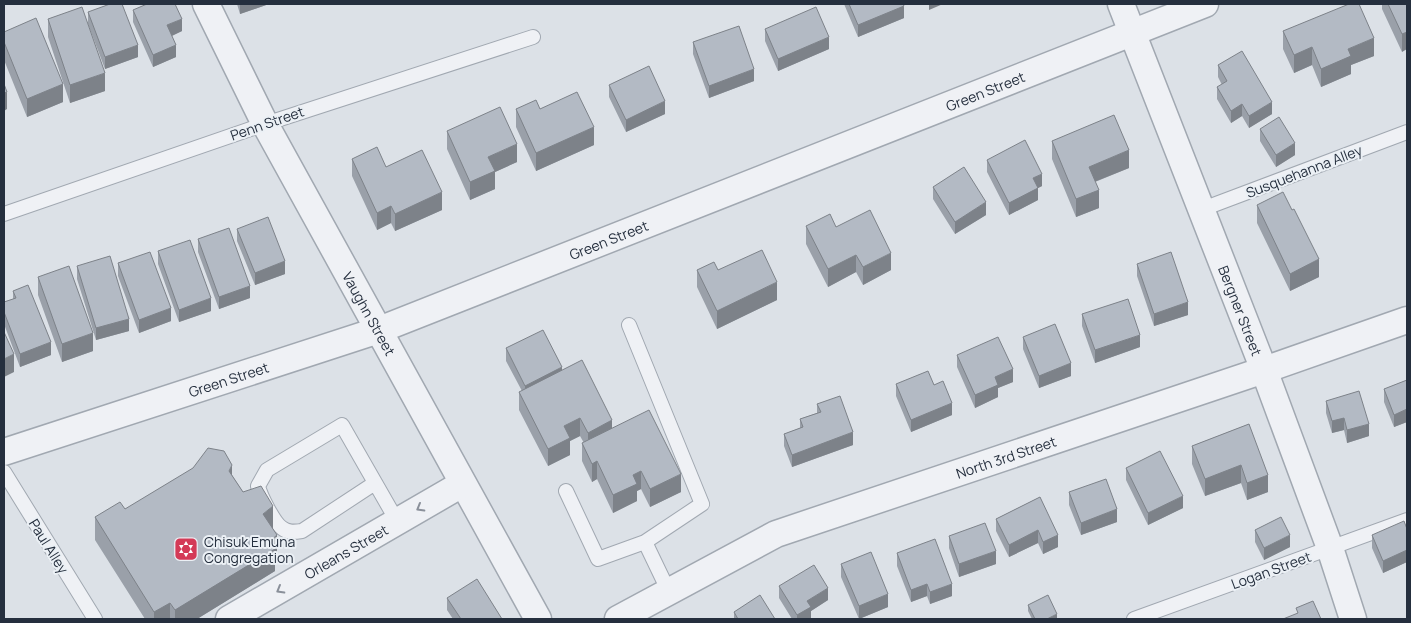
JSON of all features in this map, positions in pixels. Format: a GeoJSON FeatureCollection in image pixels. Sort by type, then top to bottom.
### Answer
{"type":"FeatureCollection","features":[{"type":"Feature","properties":{"kind":"street","name":"Vaughn Street"},"geometry":{"type":"LineString","coordinates":[[206,4],[265,124],[538,619]]}},
{"type":"Feature","properties":{"kind":"street","name":"Bergner Street"},"geometry":{"type":"LineString","coordinates":[[1121,4],[1264,370],[1330,548],[1353,619]]}},
{"type":"Feature","properties":{"kind":"street","name":"Green Street"},"geometry":{"type":"LineString","coordinates":[[4,452],[379,330],[1205,4]]}},
{"type":"Feature","properties":{"kind":"street","name":"North 3rd Street"},"geometry":{"type":"LineString","coordinates":[[618,619],[776,534],[1407,320]]}},
{"type":"Feature","properties":{"kind":"street","name":"Orleans Street"},"geometry":{"type":"LineString","coordinates":[[229,619],[462,484]]}},
{"type":"Feature","properties":{"kind":"lane","name":"Penn Street"},"geometry":{"type":"LineString","coordinates":[[4,214],[265,124],[533,37]]}},
{"type":"Feature","properties":{"kind":"lane","name":"Susquehanna Alley"},"geometry":{"type":"LineString","coordinates":[[1200,210],[1407,132]]}},
{"type":"Feature","properties":{"kind":"lane"},"geometry":{"type":"LineString","coordinates":[[566,491],[598,559],[645,542],[702,504],[629,325]]}},
{"type":"Feature","properties":{"kind":"lane"},"geometry":{"type":"LineString","coordinates":[[375,483],[302,531],[290,532],[281,528],[260,495],[258,486],[267,470],[342,425],[375,483],[397,522]]}},
{"type":"Feature","properties":{"kind":"lane","name":"Paul Alley"},"geometry":{"type":"LineString","coordinates":[[4,472],[95,619]]}},
{"type":"Feature","properties":{"kind":"lane","name":"Logan Street"},"geometry":{"type":"LineString","coordinates":[[1134,619],[1407,520]]}},
{"type":"Feature","properties":{"kind":"lane"},"geometry":{"type":"LineString","coordinates":[[645,542],[669,592]]}},
{"type":"Feature","properties":{"kind":"building"},"geometry":{"type":"Polygon","coordinates":[[[110,4],[122,4],[138,45],[105,57],[88,12],[110,4]]]}},
{"type":"Feature","properties":{"kind":"building"},"geometry":{"type":"Polygon","coordinates":[[[147,4],[175,4],[182,19],[167,25],[176,45],[153,55],[133,10],[147,4]]]}},
{"type":"Feature","properties":{"kind":"building"},"geometry":{"type":"Polygon","coordinates":[[[849,4],[903,4],[904,6],[858,25],[849,4]]]}},
{"type":"Feature","properties":{"kind":"building"},"geometry":{"type":"Polygon","coordinates":[[[1349,4],[1359,4],[1374,38],[1348,49],[1351,56],[1321,69],[1312,47],[1294,55],[1283,31],[1349,4]]]}},
{"type":"Feature","properties":{"kind":"building"},"geometry":{"type":"Polygon","coordinates":[[[1388,4],[1407,4],[1407,32],[1402,34],[1388,4]]]}},
{"type":"Feature","properties":{"kind":"building"},"geometry":{"type":"Polygon","coordinates":[[[82,7],[105,73],[70,85],[48,19],[82,7]]]}},
{"type":"Feature","properties":{"kind":"building"},"geometry":{"type":"Polygon","coordinates":[[[816,7],[829,37],[778,59],[765,29],[816,7]]]}},
{"type":"Feature","properties":{"kind":"building"},"geometry":{"type":"Polygon","coordinates":[[[36,18],[63,84],[27,99],[4,42],[4,32],[36,18]]]}},
{"type":"Feature","properties":{"kind":"building"},"geometry":{"type":"Polygon","coordinates":[[[739,26],[754,69],[709,86],[693,42],[739,26]]]}},
{"type":"Feature","properties":{"kind":"building"},"geometry":{"type":"Polygon","coordinates":[[[1242,51],[1272,102],[1249,116],[1242,104],[1231,111],[1217,87],[1227,81],[1218,65],[1242,51]]]}},
{"type":"Feature","properties":{"kind":"building"},"geometry":{"type":"Polygon","coordinates":[[[649,66],[665,101],[626,120],[609,85],[649,66]]]}},
{"type":"Feature","properties":{"kind":"building"},"geometry":{"type":"Polygon","coordinates":[[[577,92],[594,127],[536,153],[516,109],[536,100],[540,109],[577,92]]]}},
{"type":"Feature","properties":{"kind":"building"},"geometry":{"type":"Polygon","coordinates":[[[500,107],[517,144],[488,157],[495,171],[470,182],[447,131],[500,107]]]}},
{"type":"Feature","properties":{"kind":"building"},"geometry":{"type":"Polygon","coordinates":[[[1114,115],[1129,150],[1089,167],[1099,190],[1076,199],[1052,141],[1114,115]]]}},
{"type":"Feature","properties":{"kind":"building"},"geometry":{"type":"Polygon","coordinates":[[[1279,117],[1295,143],[1276,155],[1260,129],[1279,117]]]}},
{"type":"Feature","properties":{"kind":"building"},"geometry":{"type":"Polygon","coordinates":[[[1025,140],[1042,174],[1033,178],[1038,188],[1009,203],[987,160],[1025,140]]]}},
{"type":"Feature","properties":{"kind":"building"},"geometry":{"type":"Polygon","coordinates":[[[377,147],[386,167],[422,150],[442,192],[395,214],[391,206],[377,213],[352,159],[377,147]]]}},
{"type":"Feature","properties":{"kind":"building"},"geometry":{"type":"Polygon","coordinates":[[[964,167],[986,202],[955,222],[933,187],[964,167]]]}},
{"type":"Feature","properties":{"kind":"building"},"geometry":{"type":"Polygon","coordinates":[[[1283,192],[1292,210],[1294,209],[1319,259],[1290,274],[1257,205],[1283,192]]]}},
{"type":"Feature","properties":{"kind":"building"},"geometry":{"type":"Polygon","coordinates":[[[870,210],[891,253],[863,267],[856,255],[828,269],[806,226],[830,214],[836,227],[870,210]]]}},
{"type":"Feature","properties":{"kind":"building"},"geometry":{"type":"Polygon","coordinates":[[[268,217],[285,261],[255,273],[237,229],[268,217]]]}},
{"type":"Feature","properties":{"kind":"building"},"geometry":{"type":"Polygon","coordinates":[[[229,228],[250,286],[219,297],[198,239],[229,228]]]}},
{"type":"Feature","properties":{"kind":"building"},"geometry":{"type":"Polygon","coordinates":[[[190,240],[211,298],[179,310],[158,251],[190,240]]]}},
{"type":"Feature","properties":{"kind":"building"},"geometry":{"type":"Polygon","coordinates":[[[762,250],[777,282],[717,311],[697,270],[714,262],[718,270],[762,250]]]}},
{"type":"Feature","properties":{"kind":"building"},"geometry":{"type":"Polygon","coordinates":[[[150,252],[171,308],[139,320],[118,263],[150,252]]]}},
{"type":"Feature","properties":{"kind":"building"},"geometry":{"type":"Polygon","coordinates":[[[1171,252],[1188,302],[1154,314],[1137,264],[1171,252]]]}},
{"type":"Feature","properties":{"kind":"building"},"geometry":{"type":"Polygon","coordinates":[[[110,256],[129,319],[96,328],[77,266],[110,256]]]}},
{"type":"Feature","properties":{"kind":"building"},"geometry":{"type":"Polygon","coordinates":[[[69,266],[93,333],[62,344],[38,277],[69,266]]]}},
{"type":"Feature","properties":{"kind":"building"},"geometry":{"type":"Polygon","coordinates":[[[28,285],[51,342],[20,354],[4,312],[4,302],[16,298],[13,291],[28,285]]]}},
{"type":"Feature","properties":{"kind":"building"},"geometry":{"type":"Polygon","coordinates":[[[1128,299],[1140,335],[1095,350],[1082,314],[1128,299]]]}},
{"type":"Feature","properties":{"kind":"building"},"geometry":{"type":"Polygon","coordinates":[[[1055,324],[1071,363],[1039,376],[1023,337],[1055,324]]]}},
{"type":"Feature","properties":{"kind":"building"},"geometry":{"type":"Polygon","coordinates":[[[543,330],[562,367],[525,386],[506,348],[543,330]]]}},
{"type":"Feature","properties":{"kind":"building"},"geometry":{"type":"Polygon","coordinates":[[[4,332],[14,354],[4,359],[4,332]]]}},
{"type":"Feature","properties":{"kind":"building"},"geometry":{"type":"Polygon","coordinates":[[[998,337],[1013,369],[995,377],[998,385],[975,395],[957,355],[998,337]]]}},
{"type":"Feature","properties":{"kind":"building"},"geometry":{"type":"Polygon","coordinates":[[[582,360],[612,420],[588,433],[580,418],[564,426],[570,438],[548,449],[519,392],[582,360]]]}},
{"type":"Feature","properties":{"kind":"building"},"geometry":{"type":"Polygon","coordinates":[[[928,371],[934,385],[943,381],[952,403],[911,420],[896,384],[928,371]]]}},
{"type":"Feature","properties":{"kind":"building"},"geometry":{"type":"Polygon","coordinates":[[[1407,380],[1407,409],[1394,415],[1384,389],[1407,380]]]}},
{"type":"Feature","properties":{"kind":"building"},"geometry":{"type":"Polygon","coordinates":[[[1359,391],[1369,424],[1347,430],[1344,418],[1332,421],[1326,401],[1359,391]]]}},
{"type":"Feature","properties":{"kind":"building"},"geometry":{"type":"Polygon","coordinates":[[[840,396],[853,432],[792,455],[784,434],[803,427],[800,419],[821,412],[817,404],[840,396]]]}},
{"type":"Feature","properties":{"kind":"building"},"geometry":{"type":"Polygon","coordinates":[[[649,410],[681,474],[650,489],[641,471],[633,475],[637,484],[613,495],[597,461],[592,464],[582,443],[649,410]]]}},
{"type":"Feature","properties":{"kind":"building"},"geometry":{"type":"Polygon","coordinates":[[[1249,424],[1268,475],[1247,483],[1241,465],[1205,479],[1192,446],[1249,424]]]}},
{"type":"Feature","properties":{"kind":"building","name":"Chisuk Emuna Congregation"},"geometry":{"type":"Polygon","coordinates":[[[208,448],[224,451],[232,465],[229,471],[243,492],[261,486],[273,506],[263,514],[277,535],[270,541],[275,549],[175,610],[170,603],[154,612],[95,517],[120,502],[125,509],[193,468],[208,448]]]}},
{"type":"Feature","properties":{"kind":"building"},"geometry":{"type":"Polygon","coordinates":[[[1160,451],[1183,496],[1148,513],[1126,468],[1160,451]]]}},
{"type":"Feature","properties":{"kind":"building"},"geometry":{"type":"Polygon","coordinates":[[[1106,479],[1117,509],[1081,523],[1069,492],[1106,479]]]}},
{"type":"Feature","properties":{"kind":"building"},"geometry":{"type":"Polygon","coordinates":[[[1040,497],[1058,535],[1043,542],[1038,530],[1009,545],[996,519],[1040,497]]]}},
{"type":"Feature","properties":{"kind":"building"},"geometry":{"type":"Polygon","coordinates":[[[1281,517],[1290,535],[1264,548],[1255,530],[1281,517]]]}},
{"type":"Feature","properties":{"kind":"building"},"geometry":{"type":"Polygon","coordinates":[[[1404,521],[1407,529],[1407,550],[1383,561],[1372,535],[1404,521]]]}},
{"type":"Feature","properties":{"kind":"building"},"geometry":{"type":"Polygon","coordinates":[[[985,523],[996,551],[959,564],[949,536],[985,523]]]}},
{"type":"Feature","properties":{"kind":"building"},"geometry":{"type":"Polygon","coordinates":[[[935,539],[952,584],[930,592],[927,584],[911,590],[897,553],[935,539]]]}},
{"type":"Feature","properties":{"kind":"building"},"geometry":{"type":"Polygon","coordinates":[[[871,552],[888,594],[859,606],[841,564],[871,552]]]}},
{"type":"Feature","properties":{"kind":"building"},"geometry":{"type":"Polygon","coordinates":[[[814,565],[828,588],[807,601],[811,607],[797,615],[779,586],[814,565]]]}},
{"type":"Feature","properties":{"kind":"building"},"geometry":{"type":"Polygon","coordinates":[[[477,579],[502,619],[461,619],[447,598],[477,579]]]}},
{"type":"Feature","properties":{"kind":"building"},"geometry":{"type":"Polygon","coordinates":[[[760,595],[775,619],[738,619],[734,612],[760,595]]]}},
{"type":"Feature","properties":{"kind":"building"},"geometry":{"type":"Polygon","coordinates":[[[1048,595],[1057,614],[1047,619],[1035,619],[1028,605],[1048,595]]]}},
{"type":"Feature","properties":{"kind":"building"},"geometry":{"type":"Polygon","coordinates":[[[1313,601],[1321,619],[1283,619],[1298,613],[1296,608],[1313,601]]]}},
{"type":"Feature","properties":{"kind":"place","name":"Chisuk Emuna Congregation"},"geometry":{"type":"Point","coordinates":[186,549]}}]}
